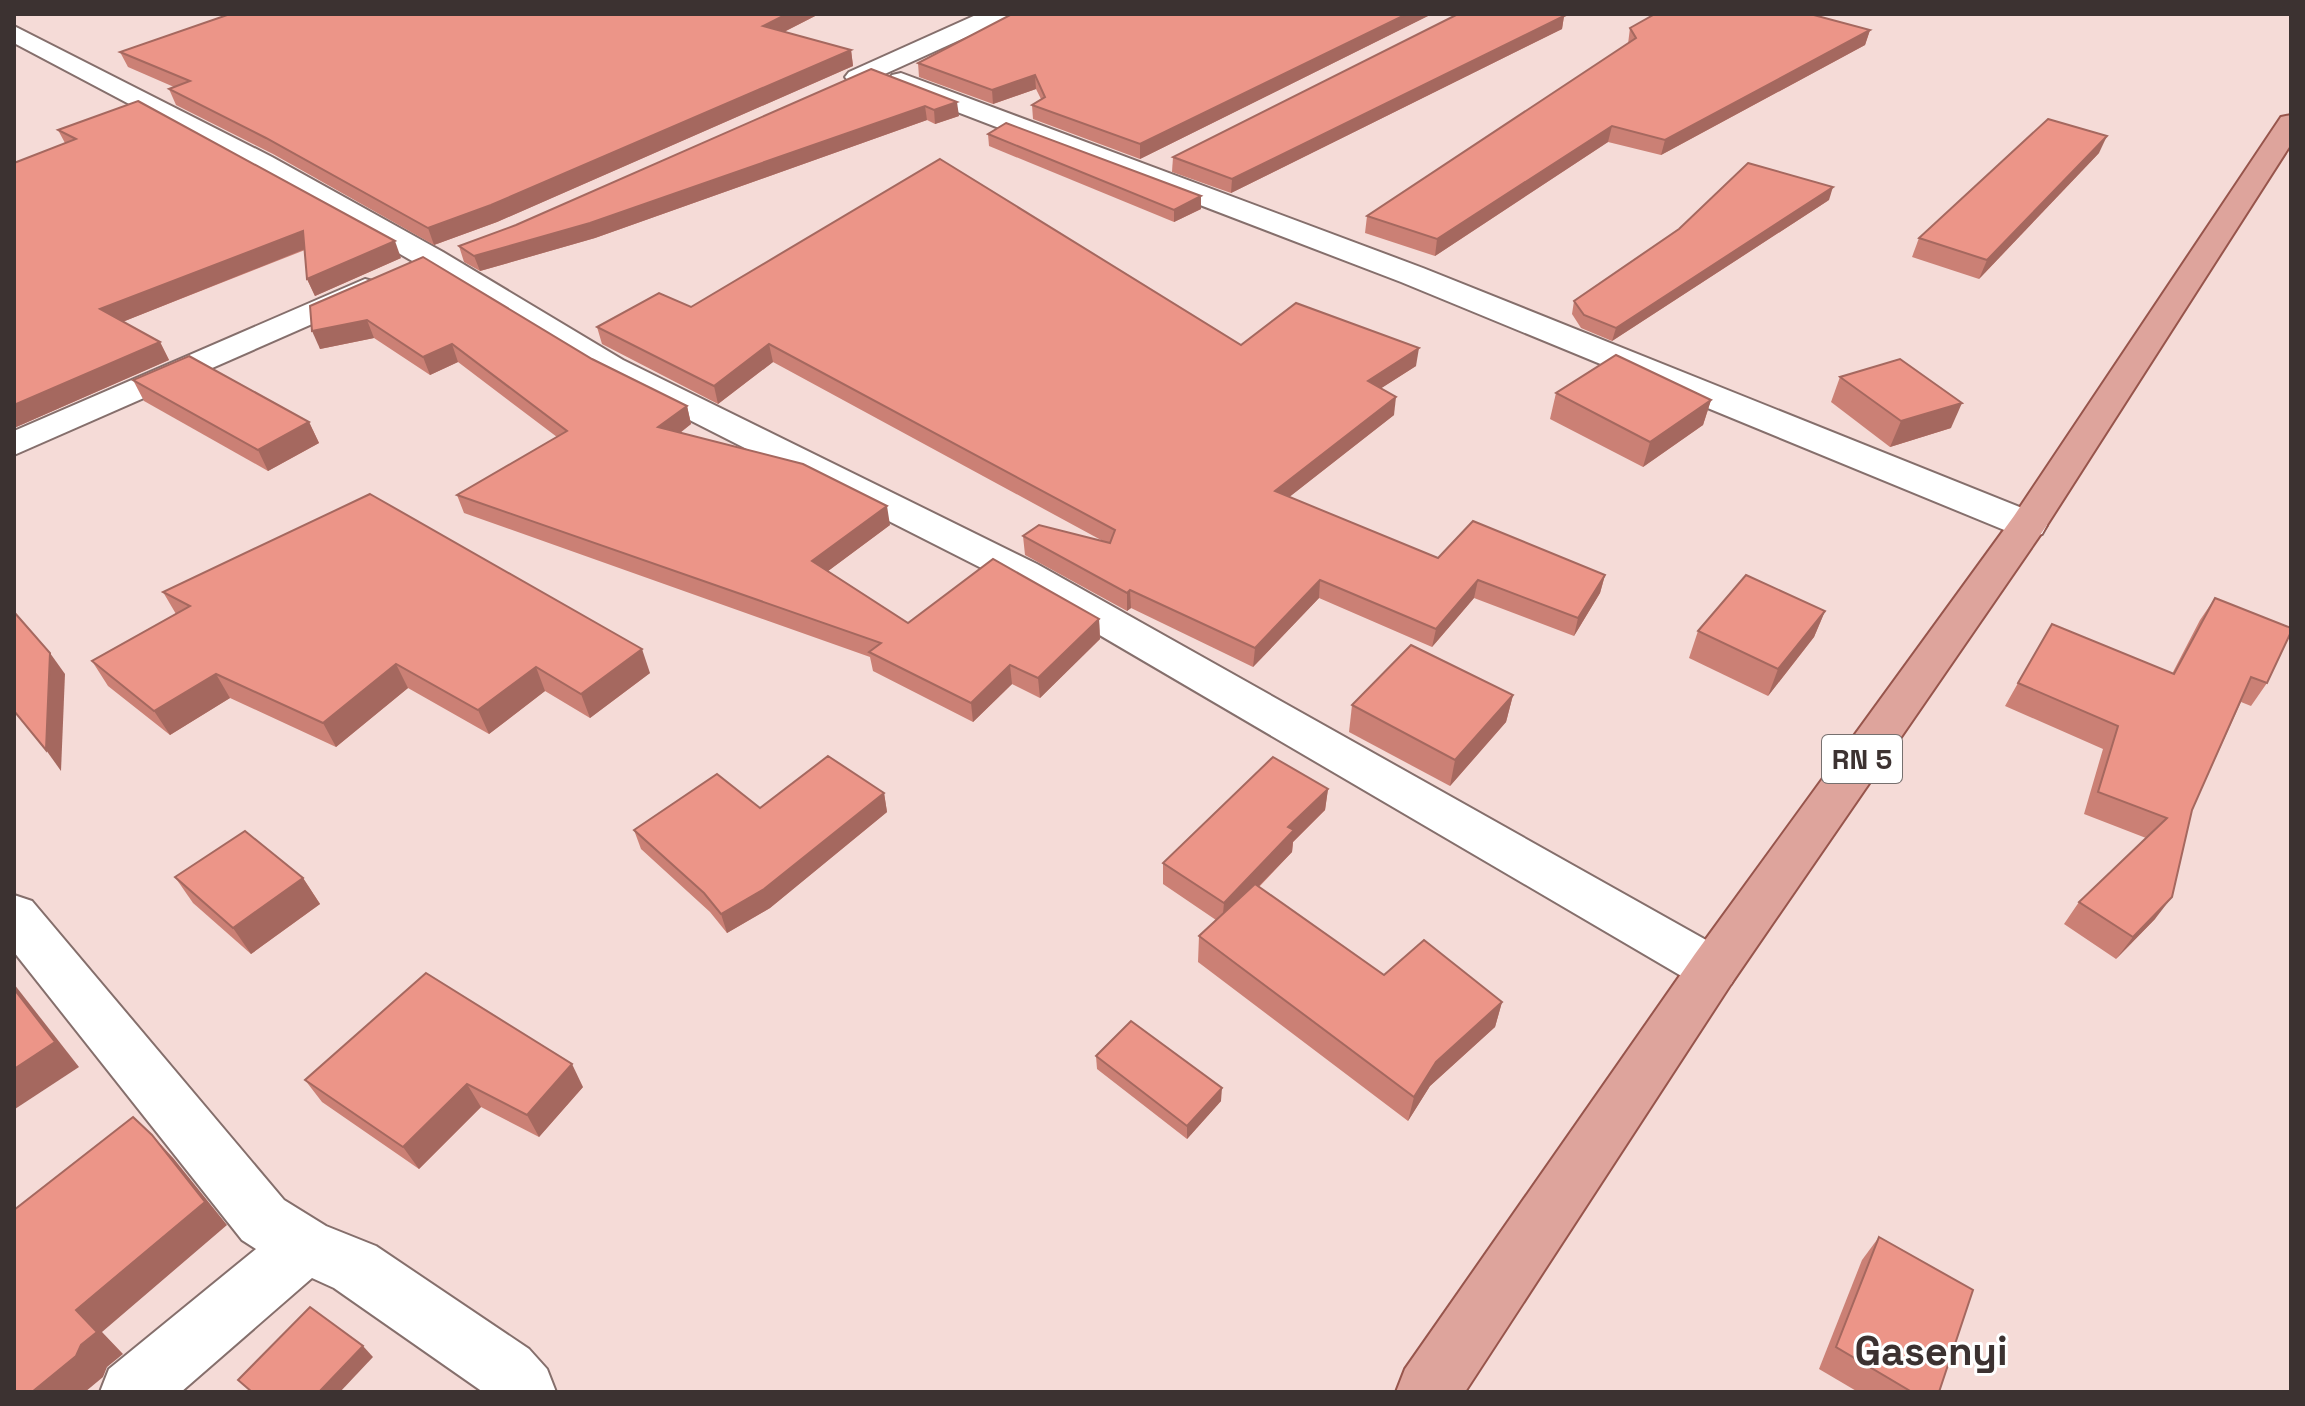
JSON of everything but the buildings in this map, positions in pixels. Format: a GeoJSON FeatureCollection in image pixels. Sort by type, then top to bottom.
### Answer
{"type":"FeatureCollection","features":[{"type":"Feature","properties":{"kind":"main road","name":"RN 5"},"geometry":{"type":"LineString","coordinates":[[1428,1392],[1713,969],[2028,525],[2291,123]]}},
{"type":"Feature","properties":{"kind":"street"},"geometry":{"type":"LineString","coordinates":[[830,90],[998,14]]}},
{"type":"Feature","properties":{"kind":"street"},"geometry":{"type":"LineString","coordinates":[[14,33],[262,163],[445,254],[611,367],[1023,573],[1713,969]]}},
{"type":"Feature","properties":{"kind":"street"},"geometry":{"type":"LineString","coordinates":[[872,71],[1156,166],[1412,275],[2028,525]]}},
{"type":"Feature","properties":{"kind":"street"},"geometry":{"type":"LineString","coordinates":[[14,444],[445,254]]}},
{"type":"Feature","properties":{"kind":"street"},"geometry":{"type":"LineString","coordinates":[[14,915],[263,1220],[305,1246],[355,1267],[507,1371],[524,1392]]}},
{"type":"Feature","properties":{"kind":"street"},"geometry":{"type":"LineString","coordinates":[[132,1392],[305,1246]]}},
{"type":"Feature","properties":{"kind":"district","name":"Gasenyi"},"geometry":{"type":"Point","coordinates":[1931,1351]}}]}
